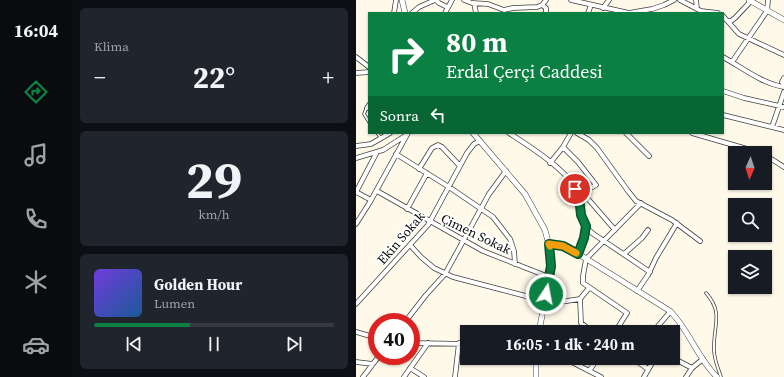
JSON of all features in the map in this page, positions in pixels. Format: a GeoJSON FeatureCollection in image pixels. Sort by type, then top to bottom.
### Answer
{"type":"FeatureCollection","features":[{"type":"Feature","properties":{"kind":"street"},"geometry":{"type":"LineString","coordinates":[[394,12],[396,0]]}},
{"type":"Feature","properties":{"kind":"street"},"geometry":{"type":"LineString","coordinates":[[402,0],[405,12]]}},
{"type":"Feature","properties":{"kind":"street"},"geometry":{"type":"LineString","coordinates":[[413,12],[419,7],[435,0],[447,7]]}},
{"type":"Feature","properties":{"kind":"street"},"geometry":{"type":"LineString","coordinates":[[445,12],[452,0]]}},
{"type":"Feature","properties":{"kind":"street"},"geometry":{"type":"LineString","coordinates":[[464,0],[474,3],[488,4],[502,12],[513,8],[537,7],[542,5],[546,0]]}},
{"type":"Feature","properties":{"kind":"street"},"geometry":{"type":"LineString","coordinates":[[571,0],[619,12]]}},
{"type":"Feature","properties":{"kind":"street"},"geometry":{"type":"LineString","coordinates":[[603,8],[609,0]]}},
{"type":"Feature","properties":{"kind":"street"},"geometry":{"type":"LineString","coordinates":[[635,12],[664,6],[674,0]]}},
{"type":"Feature","properties":{"kind":"street"},"geometry":{"type":"LineString","coordinates":[[680,0],[704,12]]}},
{"type":"Feature","properties":{"kind":"street"},"geometry":{"type":"LineString","coordinates":[[696,0],[697,9]]}},
{"type":"Feature","properties":{"kind":"street"},"geometry":{"type":"LineString","coordinates":[[732,62],[767,11],[768,0]]}},
{"type":"Feature","properties":{"kind":"street"},"geometry":{"type":"LineString","coordinates":[[728,20],[731,21],[735,18],[750,1],[784,20]]}},
{"type":"Feature","properties":{"kind":"street"},"geometry":{"type":"LineString","coordinates":[[474,3],[476,12]]}},
{"type":"Feature","properties":{"kind":"street"},"geometry":{"type":"LineString","coordinates":[[542,5],[546,8],[546,12]]}},
{"type":"Feature","properties":{"kind":"street"},"geometry":{"type":"LineString","coordinates":[[588,12],[591,5]]}},
{"type":"Feature","properties":{"kind":"street"},"geometry":{"type":"LineString","coordinates":[[724,17],[739,34],[784,55]]}},
{"type":"Feature","properties":{"kind":"street"},"geometry":{"type":"LineString","coordinates":[[356,57],[368,66]]}},
{"type":"Feature","properties":{"kind":"street"},"geometry":{"type":"LineString","coordinates":[[724,58],[763,80],[775,85],[784,85],[782,82],[784,78]]}},
{"type":"Feature","properties":{"kind":"street"},"geometry":{"type":"LineString","coordinates":[[356,73],[368,72]]}},
{"type":"Feature","properties":{"kind":"street"},"geometry":{"type":"LineString","coordinates":[[724,90],[744,98],[782,106]]}},
{"type":"Feature","properties":{"kind":"street"},"geometry":{"type":"LineString","coordinates":[[772,127],[782,106],[784,92]]}},
{"type":"Feature","properties":{"kind":"street"},"geometry":{"type":"LineString","coordinates":[[724,115],[784,130]]}},
{"type":"Feature","properties":{"kind":"street"},"geometry":{"type":"LineString","coordinates":[[356,146],[371,144],[388,134]]}},
{"type":"Feature","properties":{"kind":"street"},"geometry":{"type":"LineString","coordinates":[[356,158],[387,148],[408,134]]}},
{"type":"Feature","properties":{"kind":"street"},"geometry":{"type":"LineString","coordinates":[[356,224],[408,134]]}},
{"type":"Feature","properties":{"kind":"street"},"geometry":{"type":"LineString","coordinates":[[474,134],[525,194],[545,230],[551,260],[540,325]]}},
{"type":"Feature","properties":{"kind":"street"},"geometry":{"type":"LineString","coordinates":[[510,134],[565,175],[579,194],[589,200],[615,230]]}},
{"type":"Feature","properties":{"kind":"street"},"geometry":{"type":"LineString","coordinates":[[550,163],[563,147],[570,134]]}},
{"type":"Feature","properties":{"kind":"street"},"geometry":{"type":"LineString","coordinates":[[579,134],[597,148],[633,197],[641,204],[677,223],[700,241]]}},
{"type":"Feature","properties":{"kind":"street"},"geometry":{"type":"LineString","coordinates":[[587,139],[590,134]]}},
{"type":"Feature","properties":{"kind":"street"},"geometry":{"type":"LineString","coordinates":[[627,134],[649,156]]}},
{"type":"Feature","properties":{"kind":"street"},"geometry":{"type":"LineString","coordinates":[[696,134],[738,146]]}},
{"type":"Feature","properties":{"kind":"street","name":"Ekin Sokak"},"geometry":{"type":"LineString","coordinates":[[356,304],[430,222],[460,166],[471,148],[480,140]]}},
{"type":"Feature","properties":{"kind":"street"},"geometry":{"type":"LineString","coordinates":[[419,168],[432,148],[438,145],[442,147],[460,166]]}},
{"type":"Feature","properties":{"kind":"street"},"geometry":{"type":"LineString","coordinates":[[563,147],[578,162],[596,185],[579,194]]}},
{"type":"Feature","properties":{"kind":"street"},"geometry":{"type":"LineString","coordinates":[[371,200],[356,192],[377,152]]}},
{"type":"Feature","properties":{"kind":"street"},"geometry":{"type":"LineString","coordinates":[[396,154],[449,187],[492,217],[507,235],[514,251],[515,264]]}},
{"type":"Feature","properties":{"kind":"street"},"geometry":{"type":"LineString","coordinates":[[772,159],[784,167]]}},
{"type":"Feature","properties":{"kind":"street"},"geometry":{"type":"LineString","coordinates":[[412,313],[445,274],[494,186],[506,171]]}},
{"type":"Feature","properties":{"kind":"street"},"geometry":{"type":"LineString","coordinates":[[407,209],[427,173]]}},
{"type":"Feature","properties":{"kind":"street","name":"Çimen Sokak"},"geometry":{"type":"LineString","coordinates":[[376,191],[493,256],[549,277]]}},
{"type":"Feature","properties":{"kind":"street"},"geometry":{"type":"LineString","coordinates":[[579,194],[581,215],[586,226],[592,233],[650,272]]}},
{"type":"Feature","properties":{"kind":"street"},"geometry":{"type":"LineString","coordinates":[[619,325],[627,313],[583,283],[586,259],[641,204]]}},
{"type":"Feature","properties":{"kind":"street"},"geometry":{"type":"LineString","coordinates":[[637,291],[650,272],[658,254],[677,223]]}},
{"type":"Feature","properties":{"kind":"street"},"geometry":{"type":"LineString","coordinates":[[578,254],[584,238],[586,226]]}},
{"type":"Feature","properties":{"kind":"street"},"geometry":{"type":"LineString","coordinates":[[624,254],[642,238],[648,230]]}},
{"type":"Feature","properties":{"kind":"street"},"geometry":{"type":"LineString","coordinates":[[549,244],[563,246],[578,254],[670,312],[678,320],[703,359],[717,377]]}},
{"type":"Feature","properties":{"kind":"street"},"geometry":{"type":"LineString","coordinates":[[410,245],[427,262],[445,274],[458,279],[545,301],[560,302],[580,299]]}},
{"type":"Feature","properties":{"kind":"street"},"geometry":{"type":"LineString","coordinates":[[584,325],[581,323],[580,299],[589,288]]}},
{"type":"Feature","properties":{"kind":"street"},"geometry":{"type":"LineString","coordinates":[[659,325],[670,312]]}},
{"type":"Feature","properties":{"kind":"street"},"geometry":{"type":"LineString","coordinates":[[356,332],[368,335]]}},
{"type":"Feature","properties":{"kind":"street"},"geometry":{"type":"LineString","coordinates":[[420,343],[460,344],[455,377]]}},
{"type":"Feature","properties":{"kind":"street"},"geometry":{"type":"LineString","coordinates":[[404,377],[428,343]]}},
{"type":"Feature","properties":{"kind":"street"},"geometry":{"type":"LineString","coordinates":[[686,377],[692,368],[703,359]]}},
{"type":"Feature","properties":{"kind":"street"},"geometry":{"type":"LineString","coordinates":[[356,362],[368,363]]}},
{"type":"Feature","properties":{"kind":"street"},"geometry":{"type":"LineString","coordinates":[[680,362],[692,368]]}},
{"type":"Feature","properties":{"kind":"street"},"geometry":{"type":"LineString","coordinates":[[363,377],[372,365]]}},
{"type":"Feature","properties":{"kind":"street"},"geometry":{"type":"LineString","coordinates":[[536,365],[536,377]]}},
{"type":"Feature","properties":{"kind":"street"},"geometry":{"type":"LineString","coordinates":[[577,365],[601,377]]}},
{"type":"Feature","properties":{"kind":"street"},"geometry":{"type":"LineString","coordinates":[[589,371],[593,365]]}},
{"type":"Feature","properties":{"kind":"street"},"geometry":{"type":"LineString","coordinates":[[642,365],[648,369]]}},
{"type":"Feature","properties":{"kind":"street"},"geometry":{"type":"LineString","coordinates":[[644,377],[651,365]]}},
{"type":"Feature","properties":{"kind":"street"},"geometry":{"type":"LineString","coordinates":[[410,368],[424,377]]}},
{"type":"Feature","properties":{"kind":"lane"},"geometry":{"type":"LineString","coordinates":[[368,106],[364,114],[368,120]]}},
{"type":"Feature","properties":{"kind":"lane"},"geometry":{"type":"LineString","coordinates":[[378,134],[381,138]]}},
{"type":"Feature","properties":{"kind":"lane"},"geometry":{"type":"LineString","coordinates":[[706,293],[712,300],[715,307],[716,318],[714,351],[721,377]]}},
{"type":"Feature","properties":{"kind":"slow traffic"},"geometry":{"type":"LineString","coordinates":[[550,246],[549,244],[563,246],[576,253]]}},
{"type":"Feature","properties":{"kind":"route"},"geometry":{"type":"LineString","coordinates":[[546,294],[551,266],[549,244],[569,248],[578,254],[582,246],[586,226],[581,215],[579,196],[575,189]]}}]}
